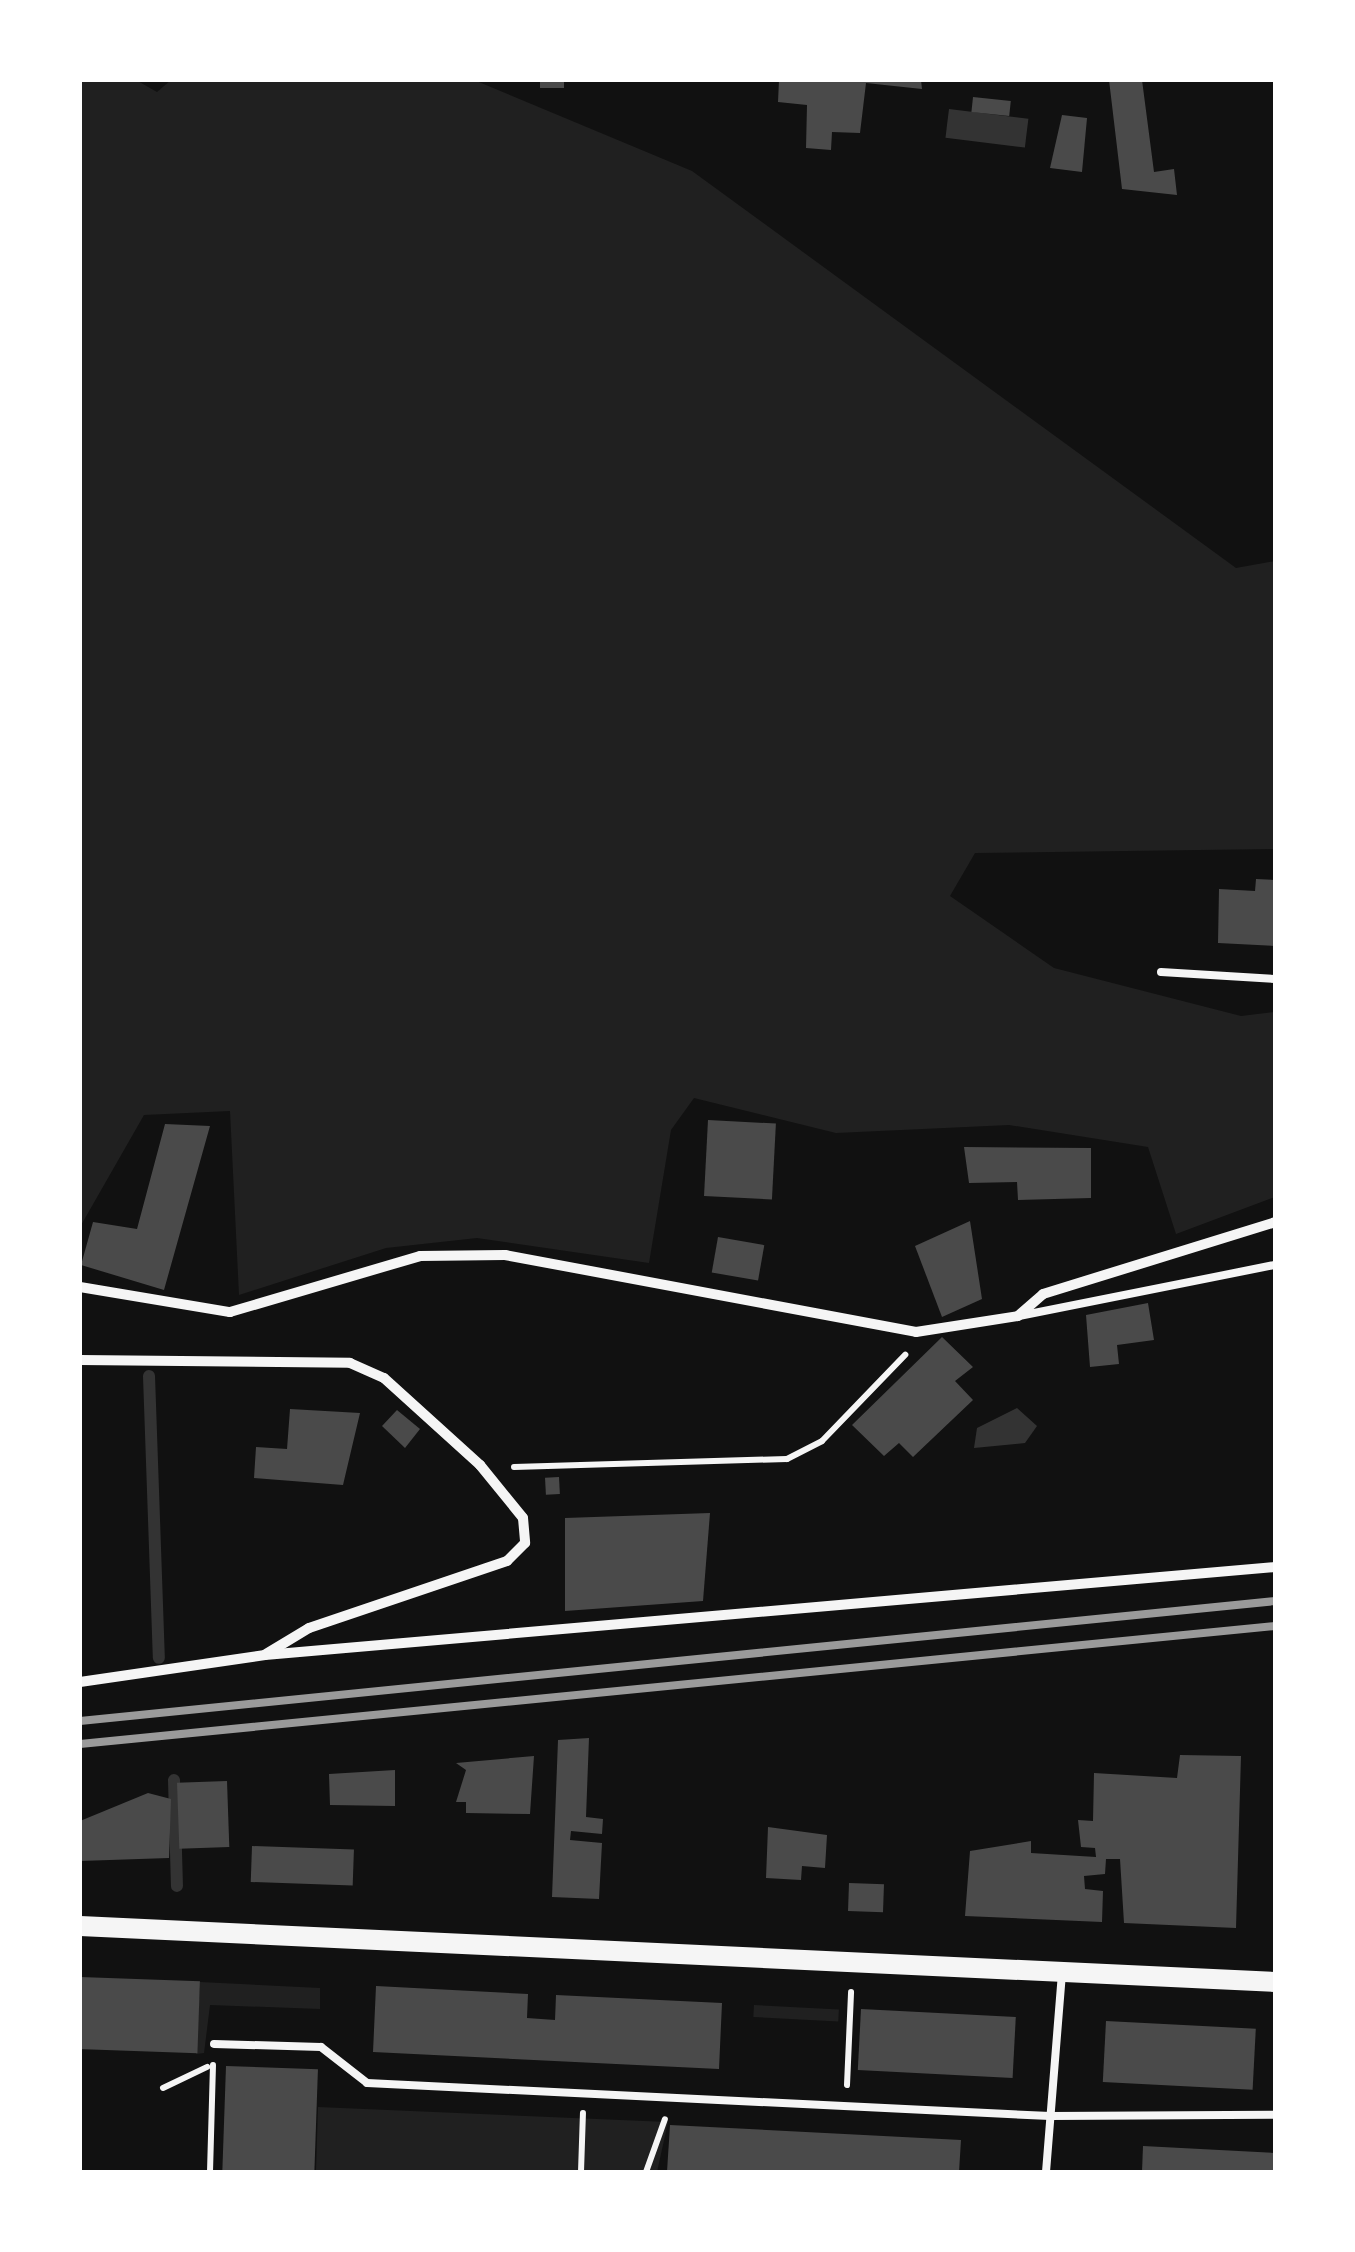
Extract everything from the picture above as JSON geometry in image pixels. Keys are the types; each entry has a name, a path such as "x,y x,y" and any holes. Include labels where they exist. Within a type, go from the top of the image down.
{"main road":[{"path":"80,1926 1275,1982"}],"street":[{"path":"80,1288 230,1312 420,1256 505,1254 916,1332 1018,1316 1043,1294 1275,1222"},
{"path":"80,1360 350,1363 384,1378 480,1465 523,1518 525,1544 507,1562 309,1628 266,1655"},
{"path":"80,1682 266,1655 1275,1567"}],"lane":[{"path":"1160,972 1275,979"},
{"path":"1018,1316 1275,1266"},
{"path":"1046,2172 1062,1971"},
{"path":"214,2044 321,2047 367,2083 1050,2116 1275,2115"}],"path":[{"path":"505,1467 787,1459 822,1440 909,1351 916,1332"},
{"path":"847,2106 852,1961"},
{"path":"210,2172 214,2044"},
{"path":"163,2088 214,2064"},
{"path":"581,2172 584,2095"},
{"path":"646,2172 668,2098"}],"shaded area":[{"path":"80,80 136,80 157,92 171,80 474,80 692,171 1236,568 1275,561 1275,849 975,853 950,896 1054,968 1241,1016 1275,1012 1275,1197 1176,1234 1148,1147 1009,1125 836,1133 694,1098 671,1130 649,1263 477,1238 386,1248 239,1295 230,1111 144,1115 80,1227"},
{"path":"949,109 1028,119 1025,148 945,138"},
{"path":"1017,1408 1037,1426 1025,1443 974,1448 977,1428"},
{"path":"200,1982 320,1988 320,2009 210,2005 204,2053 196,2054"},
{"path":"754,2005 839,2009 838,2021 753,2017"},
{"path":"318,2107 668,2122 657,2172 316,2172"}],"building":[{"path":"540,80 564,80 564,88 540,88"},
{"path":"779,80 921,80 922,89 866,83 860,133 832,132 831,150 806,148 807,105 778,102"},
{"path":"1109,80 1142,80 1154,172 1174,169 1177,195 1122,189"},
{"path":"973,97 1011,101 1009,116 971,112"},
{"path":"1062,115 1087,118 1082,172 1050,168"},
{"path":"1256,879 1275,880 1275,946 1218,943 1219,889 1255,891"},
{"path":"708,1120 776,1124 772,1199 704,1196"},
{"path":"165,1124 210,1126 164,1290 81,1265 93,1222 137,1229"},
{"path":"964,1147 1091,1148 1091,1198 1018,1200 1017,1182 969,1183"},
{"path":"970,1221 982,1299 942,1317 915,1246"},
{"path":"718,1237 764,1245 758,1281 712,1272"},
{"path":"1148,1303 1154,1340 1117,1345 1119,1364 1090,1367 1086,1315"},
{"path":"942,1337 973,1367 955,1381 973,1400 913,1457 899,1443 884,1456 852,1425"},
{"path":"290,1409 360,1413 343,1485 254,1478 256,1447 287,1449"},
{"path":"397,1410 420,1429 405,1448 382,1426"},
{"path":"559,1477 560,1494 546,1495 545,1478"},
{"path":"710,1513 703,1601 565,1611 565,1518"},
{"path":"589,1738 586,1817 603,1819 602,1834 571,1831 570,1840 602,1843 599,1899 552,1897 558,1740"},
{"path":"1180,1755 1241,1756 1236,1928 1124,1923 1120,1859 1106,1859 1105,1874 1084,1876 1085,1889 1103,1891 1102,1922 965,1916 970,1851 1031,1841 1031,1853 1096,1857 1095,1848 1081,1847 1078,1820 1093,1821 1094,1773 1177,1778"},
{"path":"534,1756 530,1814 466,1813 466,1802 456,1802 466,1770 456,1763"},
{"path":"395,1770 395,1806 330,1805 329,1774"},
{"path":"227,1781 229,1847 179,1849 177,1783"},
{"path":"148,1793 171,1799 169,1858 80,1861 80,1821"},
{"path":"768,1827 827,1835 825,1868 802,1866 801,1880 766,1878"},
{"path":"252,1846 354,1850 353,1886 251,1882"},
{"path":"849,1883 884,1884 883,1912 848,1911"},
{"path":"80,1977 200,1981 197,2053 80,2049"},
{"path":"376,1986 528,1994 527,2018 555,2020 556,1995 722,2003 719,2069 373,2052"},
{"path":"861,2009 1016,2017 1013,2078 858,2070"},
{"path":"1106,2021 1256,2029 1253,2090 1103,2082"},
{"path":"226,2066 318,2069 314,2172 222,2172"},
{"path":"670,2125 961,2140 959,2172 667,2172"},
{"path":"1143,2146 1275,2153 1275,2172 1142,2172"}],"waterway":[{"path":"149,1376 159,1658"},
{"path":"174,1780 177,1886"}],"railway":[{"path":"80,1721 1275,1601"},
{"path":"80,1744 1275,1626"}]}
